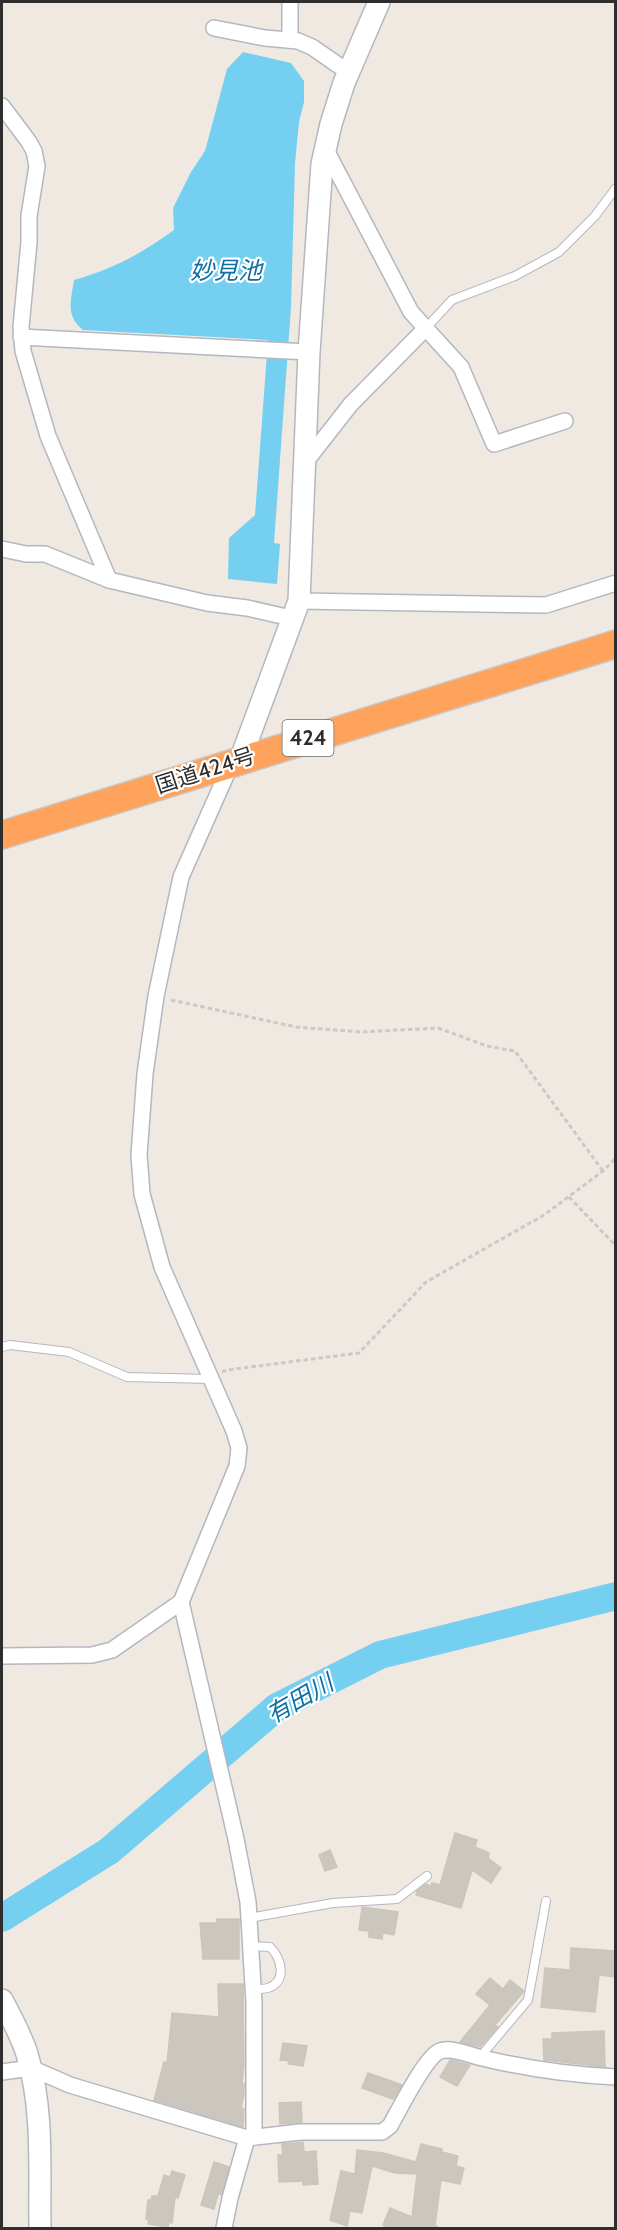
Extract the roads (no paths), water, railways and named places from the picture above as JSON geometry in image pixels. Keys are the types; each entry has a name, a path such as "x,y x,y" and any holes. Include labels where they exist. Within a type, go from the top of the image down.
{"highway":[{"name":"国道424号","path":"2,835 615,644"}],"street":[{"path":"290,2 290,40"},
{"path":"2,1656 92,1655 112,1650 181,1602 237,1466 239,1448 234,1431 162,1267 142,1194 140,1143 145,1074 156,996 181,877 237,760 295,610 319,194 325,148 337,102 348,72 380,2"},
{"path":"214,27 265,38 290,40 312,47 348,72"},
{"path":"2,106 29,142 34,151 37,166 29,216 21,337 26,362 48,436 110,580"},
{"path":"325,148 411,312 461,367 494,444 565,421"},
{"path":"304,464 351,404 426,328"},
{"path":"21,337 309,351"},
{"path":"2,549 26,554 45,554 110,580 207,603 246,608 295,610 546,605 615,583"},
{"path":"181,1602 236,1839 249,1918 251,1946 253,1990 250,2137 230,2198 224,2229"},
{"path":"2,2000 19,2033 31,2068 38,2122 40,2229"},
{"path":"2,2072 31,2068 70,2085 250,2137 300,2132 382,2132 390,2126 428,2062 438,2052 449,2049 480,2057 581,2075 615,2078"}],"lane":[{"path":"426,328 453,300 516,276 559,252 595,216 615,188"},
{"path":"2,1347 10,1345 69,1352 127,1377 210,1379"},
{"path":"249,1918 333,1903 397,1899 427,1876"},
{"path":"480,2057 528,2000 546,1901"},
{"path":"251,1946 270,1947 278,1955 282,1973 276,1983 269,1988 253,1990"}],"water":[{"name":"妙見池","path":"243,52 291,63 304,81 304,102 299,122 295,163 291,307 274,543 280,544 277,584 228,579 229,538 255,515 268,340 83,330 71,313 74,280 126,260 174,230 173,208 191,172 205,151 227,69"}],"waterway":[{"name":"有田川","path":"2,1918 109,1851 277,1707 380,1655 616,1596"}]}
